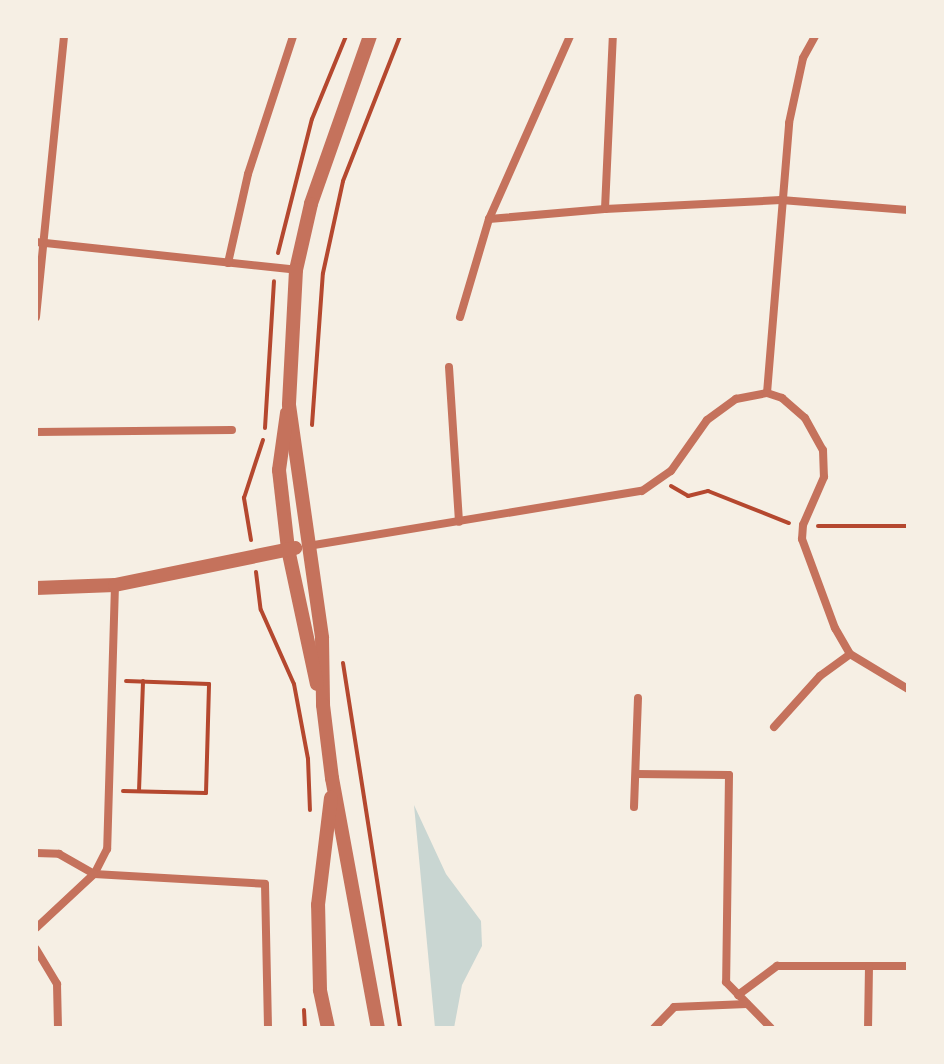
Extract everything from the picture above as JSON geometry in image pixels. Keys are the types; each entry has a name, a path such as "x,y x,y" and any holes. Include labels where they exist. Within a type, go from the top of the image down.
{"street":[{"path":"36,317 40,242 64,36"},
{"path":"228,263 248,174 293,36"},
{"path":"370,36 311,204 296,270 289,405 279,457 288,549 323,705 332,778 378,1028"},
{"path":"460,317 489,219 530,116 570,36"},
{"path":"605,209 613,36"},
{"path":"767,393 789,123 803,58 815,36"},
{"path":"489,219 605,209 781,200 908,210"},
{"path":"40,242 296,270"},
{"path":"449,367 459,522"},
{"path":"36,588 115,585 254,555 642,491 662,481 707,420 736,399 767,393 782,398 805,418 823,450 824,477 803,525 812,570 850,654 908,689"},
{"path":"289,405 322,638 323,705"},
{"path":"36,432 232,430"},
{"path":"36,928 94,874 107,849 115,585"},
{"path":"774,727 820,676 850,654"},
{"path":"634,807 638,698"},
{"path":"636,774 729,775 726,982 771,1028"},
{"path":"328,1028 320,990 318,905 332,778"},
{"path":"36,853 59,854 94,874 265,884 268,1028"},
{"path":"36,949 57,984 58,1028"},
{"path":"738,995 777,966 908,966"},
{"path":"868,1028 869,966"},
{"path":"654,1028 674,1007 747,1004"}],"path":[{"path":"312,430 323,273 343,181 400,36"},
{"path":"662,481 688,496 708,491 803,525 908,526"},
{"path":"254,555 261,610 287,663 304,731 308,826"},
{"path":"340,652 400,1028"},
{"path":"109,790 206,793 209,684 112,681"},
{"path":"139,791 143,681"},
{"path":"303,1002 305,1028"}],"shaded area":[{"path":"414,805 446,874 481,921 482,946 462,985 454,1028 435,1028"}]}
